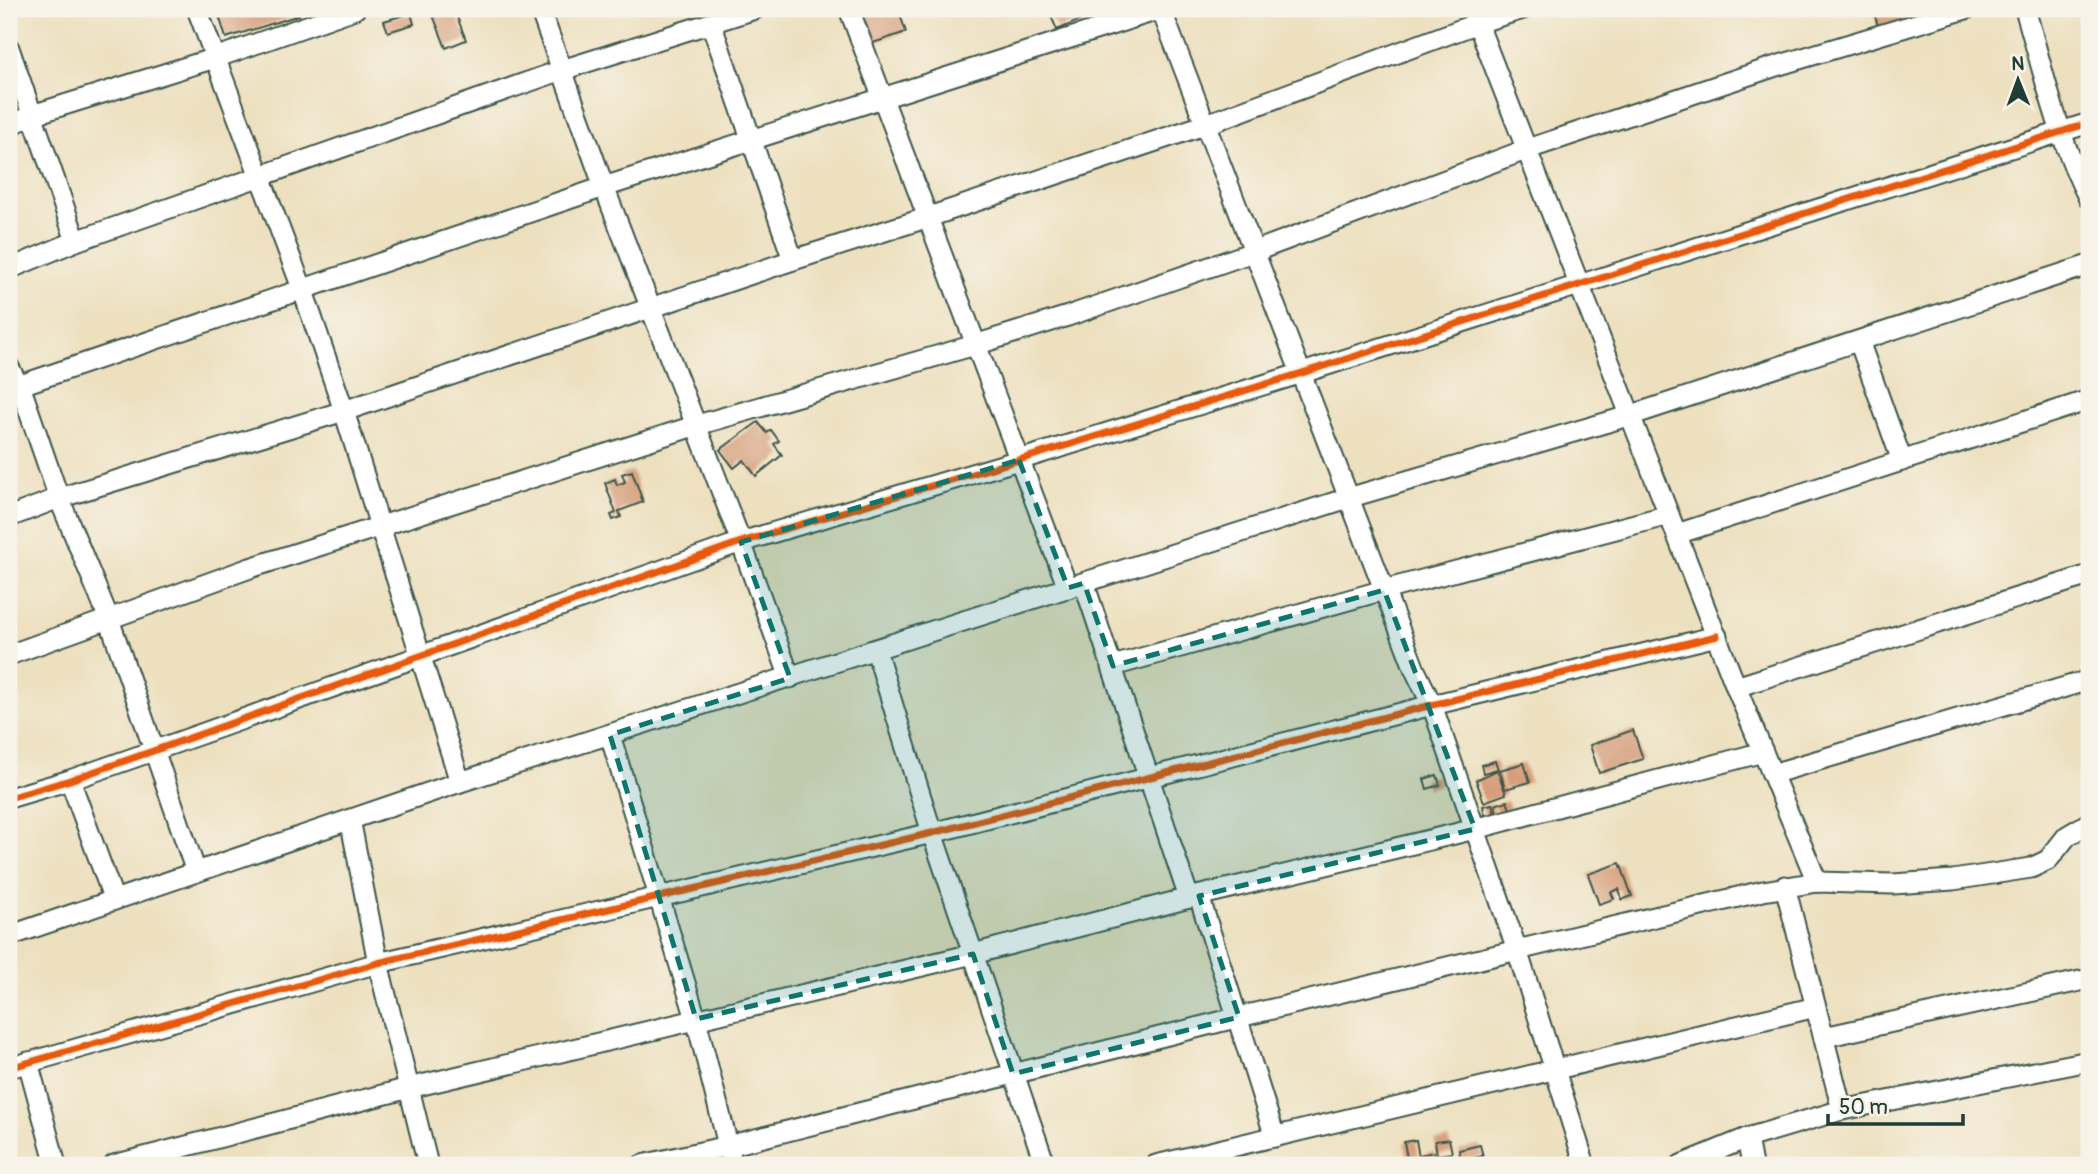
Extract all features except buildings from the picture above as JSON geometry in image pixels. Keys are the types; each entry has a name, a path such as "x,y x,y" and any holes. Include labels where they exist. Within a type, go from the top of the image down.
{"street":[{"path":"197,9 302,288 344,411 460,782"},
{"path":"9,125 355,9"},
{"path":"540,9 604,187 790,678"},
{"path":"849,9 1019,460 1113,666 1150,778 1239,1017 1275,1137"},
{"path":"14,387 604,187 1161,9 1299,374 1415,670 1432,705 1517,950 1584,1165"},
{"path":"9,517 59,498 344,411 1204,125 1475,16 1523,9"},
{"path":"9,655 250,568 694,426 1068,316 1253,252 1528,149 1773,67 1966,9"},
{"path":"2025,9 2060,132 2089,199"},
{"path":"9,268 76,241 562,70 744,10"},
{"path":"1475,16 1736,687 1817,881"},
{"path":"711,23 793,260"},
{"path":"9,48 76,241"},
{"path":"9,798 153,751 740,542 1299,374 2089,123"},
{"path":"9,936 460,782 1348,498 1632,415 2089,265"},
{"path":"1859,341 1902,461"},
{"path":"9,367 14,387 109,619 196,872"},
{"path":"1676,534 2089,400"},
{"path":"1113,666 1384,590 1669,515"},
{"path":"1736,687 2089,575"},
{"path":"9,1068 378,963 658,895 932,833 1432,705 1717,636"},
{"path":"876,650 932,833 1045,1165"},
{"path":"1772,774 2089,680"},
{"path":"610,735 696,1019 733,1165"},
{"path":"114,1165 409,1088 973,954 1475,829 1763,752"},
{"path":"70,780 114,900"},
{"path":"349,819 378,963 428,1165"},
{"path":"642,1165 728,1146 1239,1017 1785,886 1817,881 1893,884 1929,882 2031,868 2048,860 2067,836 2089,823"},
{"path":"1785,886 1842,1110"},
{"path":"1824,1037 2089,979"},
{"path":"1156,1165 1816,1007"},
{"path":"1681,1165 1747,1138 1842,1110 2089,1061"},
{"path":"28,1062 56,1165"},
{"path":"1747,1138 1752,1165"}],"highlighted area":[{"path":"1019,460 1068,588 1084,583 1113,666 1384,590 1475,829 1199,896 1239,1017 1013,1074 973,954 696,1019 610,735 790,678 741,542"}],"cycle path":[{"path":"9,798 153,751 741,542 1299,374 2089,123"},
{"path":"9,1068 378,963 932,833 1432,705 1717,636"}]}
